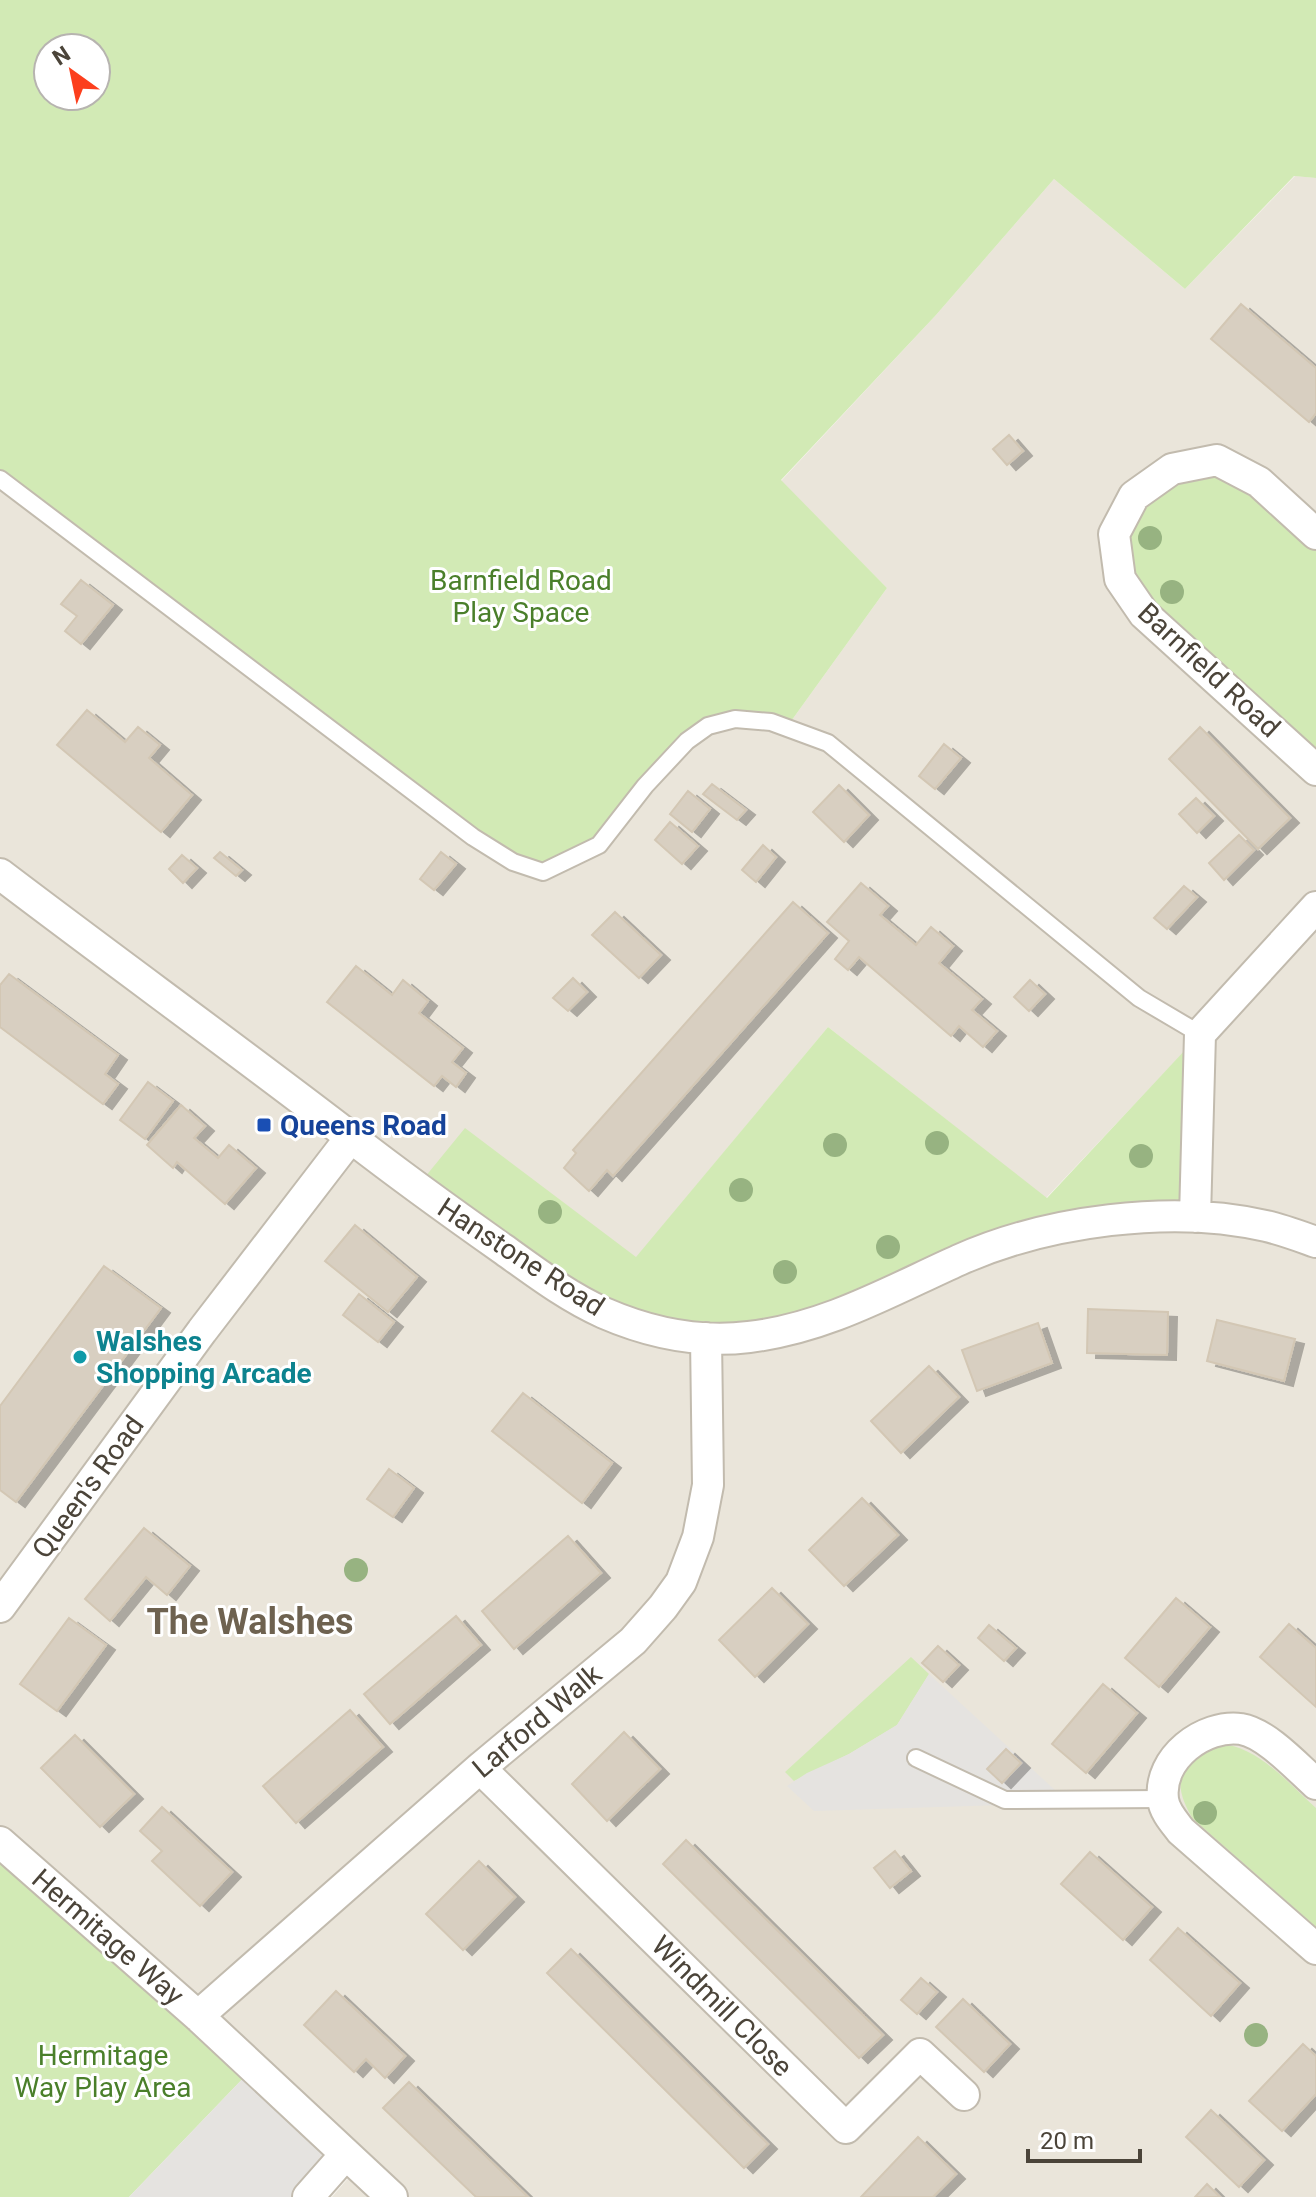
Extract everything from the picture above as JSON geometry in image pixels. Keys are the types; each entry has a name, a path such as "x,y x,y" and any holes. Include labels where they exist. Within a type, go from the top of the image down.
{"street":[{"name":"Barnfield Road","path":"1316,534 1259,482 1217,460 1172,469 1134,496 1114,534 1120,579 1144,614 1316,770"},
{"name":"Hanstone Road","path":"0,874 416,1188 554,1285 588,1305 647,1330 706,1338 748,1337 793,1329 834,1317 1013,1239 1061,1227 1126,1219 1195,1217 1264,1226 1316,1242"},
{"path":"1195,1217 1200,1034 1316,907"},
{"name":"Queen's Road","path":"0,1607 202,1331 351,1137"},
{"name":"Larford Walk","path":"198,2016 480,1768 633,1641 681,1582 698,1537 708,1485 706,1338"},
{"path":"1316,1784 1260,1737 1244,1729 1226,1728 1191,1742 1176,1757 1165,1778 1163,1799 1170,1817 1181,1831 1316,1949"},
{"name":"Windmill Close","path":"480,1768 846,2128 920,2054 964,2095"},
{"name":"Hermitage Way","path":"0,1842 198,2016 392,2197"},
{"path":"308,2197 345,2155"}],"lane":[{"path":"0,479 473,837 513,862 543,872 599,845 645,786 687,741 708,726 735,719 771,722 828,743 1139,998 1200,1034"},
{"path":"916,1758 1005,1800 1163,1799"}],"shaded area":[{"path":"1295,176 1316,178 1316,2197 332,2197 358,2167 0,1842 0,479 708,727 769,724 828,744 1141,993 829,741 789,724 887,588 781,481 936,315 1054,179 1185,289","holes":["828,1027 1046,1198 1199,1036 1013,1239 554,1285 465,1129 636,1258"]},
{"path":"929,1674 1069,1803 814,1811 787,1786 897,1725"},
{"path":"253,2068 345,2155 308,2197 129,2197"}],"green space":[{"name":"Barnfield Road Play Space","path":"0,0 1316,0 1316,178 1294,176 1185,289 1054,179 936,315 781,480 887,588 789,724 708,725 599,845 543,868 515,860 0,479"},
{"path":"1217,460 1316,534 1316,770 1120,579 1134,496"},
{"path":"828,1027 1047,1198 1200,1034 1195,1217 1061,1227 834,1317 647,1330 416,1188 465,1128 636,1257"},
{"path":"911,1657 929,1674 897,1725 849,1754 794,1781 785,1772"},
{"path":"1220,1744 1234,1746 1260,1759 1316,1808 1316,1927 1193,1819 1189,1812 1180,1781 1185,1766 1201,1752"},
{"name":"Hermitage Way Play Area","path":"0,1842 253,2068 129,2197 0,2197"}],"building":[{"path":"1241,304 1316,368 1316,413 1309,422 1211,339"},
{"path":"1009,435 1023,451 1007,465 993,449"},
{"path":"81,580 113,605 81,644 65,631 77,616 61,604"},
{"path":"87,710 125,742 138,727 160,745 149,758 192,795 161,832 57,745"},
{"path":"1200,727 1290,818 1258,849 1169,759"},
{"path":"944,744 961,758 935,789 919,776"},
{"path":"712,784 746,810 737,820 703,794"},
{"path":"839,785 869,815 844,842 813,812"},
{"path":"688,791 710,809 692,832 670,814"},
{"path":"1196,798 1214,816 1197,833 1179,814"},
{"path":"670,822 698,846 682,864 655,840"},
{"path":"1239,835 1254,850 1224,880 1209,863"},
{"path":"763,845 776,857 756,882 742,870"},
{"path":"220,852 242,870 236,876 214,858"},
{"path":"441,852 456,864 434,890 420,879"},
{"path":"182,855 197,868 183,883 169,869"},
{"path":"861,883 888,906 880,915 916,945 931,927 953,946 939,963 982,999 972,1010 997,1031 983,1047 959,1026 951,1036 859,957 848,970 835,959 849,941 827,922"},
{"path":"1184,886 1197,897 1167,929 1154,918"},
{"path":"793,902 828,933 613,1176 607,1170 589,1191 564,1168 576,1153 573,1150"},
{"path":"615,912 661,955 639,978 592,935"},
{"path":"356,966 392,995 403,980 428,1001 419,1013 463,1048 452,1062 466,1073 456,1087 442,1076 434,1086 327,1002"},
{"path":"9,974 118,1055 105,1074 118,1084 103,1104 0,1027 0,985"},
{"path":"573,978 587,992 568,1011 553,998"},
{"path":"1030,980 1045,994 1029,1011 1014,997"},
{"path":"148,1082 173,1101 145,1139 120,1120"},
{"path":"181,1105 205,1126 194,1138 218,1158 229,1145 256,1168 225,1204 177,1162 173,1168 147,1145"},
{"path":"355,1225 417,1277 388,1312 325,1261"},
{"name":"Walshes Shopping Arcade","path":"104,1266 161,1308 16,1502 0,1490 0,1406"},
{"path":"359,1294 394,1322 378,1342 343,1315"},
{"path":"1088,1309 1168,1312 1167,1355 1087,1353"},
{"path":"1217,1320 1295,1339 1284,1381 1207,1361"},
{"path":"1038,1323 1052,1363 977,1391 962,1350"},
{"path":"929,1366 959,1397 901,1453 871,1421"},
{"path":"523,1393 612,1463 582,1503 492,1431"},
{"path":"389,1469 414,1488 393,1517 367,1499"},
{"path":"862,1498 898,1535 844,1586 809,1550"},
{"path":"144,1528 190,1566 167,1595 146,1577 110,1621 85,1599"},
{"path":"568,1536 601,1573 514,1649 482,1611"},
{"path":"772,1588 808,1624 755,1677 719,1640"},
{"path":"1176,1598 1210,1627 1159,1687 1125,1658"},
{"path":"456,1616 481,1645 390,1724 364,1694"},
{"path":"69,1618 106,1645 57,1711 20,1684"},
{"path":"1289,1624 1316,1648 1316,1707 1260,1657"},
{"path":"989,1625 1016,1648 1004,1661 978,1638"},
{"path":"938,1646 959,1665 943,1682 922,1663"},
{"path":"1103,1684 1137,1713 1086,1773 1052,1744"},
{"path":"350,1710 383,1747 296,1823 263,1786"},
{"path":"624,1732 660,1769 607,1821 572,1784"},
{"path":"75,1735 134,1794 100,1827 41,1768"},
{"path":"1006,1749 1021,1763 1002,1783 987,1769"},
{"path":"162,1807 232,1872 200,1906 152,1861 162,1851 140,1831"},
{"path":"686,1840 883,2035 859,2058 663,1864"},
{"path":"895,1851 911,1871 890,1888 874,1868"},
{"path":"1090,1852 1152,1907 1123,1940 1061,1884"},
{"path":"479,1861 515,1897 463,1950 426,1914"},
{"path":"1178,1928 1240,1983 1211,2016 1150,1960"},
{"path":"571,1949 768,2144 744,2168 547,1973"},
{"path":"921,1978 937,1992 917,2014 901,2000"},
{"path":"336,1991 405,2056 385,2078 366,2059 354,2072 304,2025"},
{"path":"963,1999 1010,2044 984,2072 936,2027"},
{"path":"1303,2044 1316,2056 1316,2094 1282,2131 1249,2101"},
{"path":"409,2082 528,2197 476,2197 383,2108"},
{"path":"1211,2110 1264,2160 1239,2187 1186,2137"},
{"path":"918,2137 956,2174 933,2197 861,2197"},
{"path":"1207,2184 1220,2197 1195,2197"}],"place":[{"name":"Queens Road","path":"264,1125"},
{"name":"Walshes Shopping Arcade","path":"80,1357"}],"district":[{"name":"The Walshes","path":"250,1622"}]}
